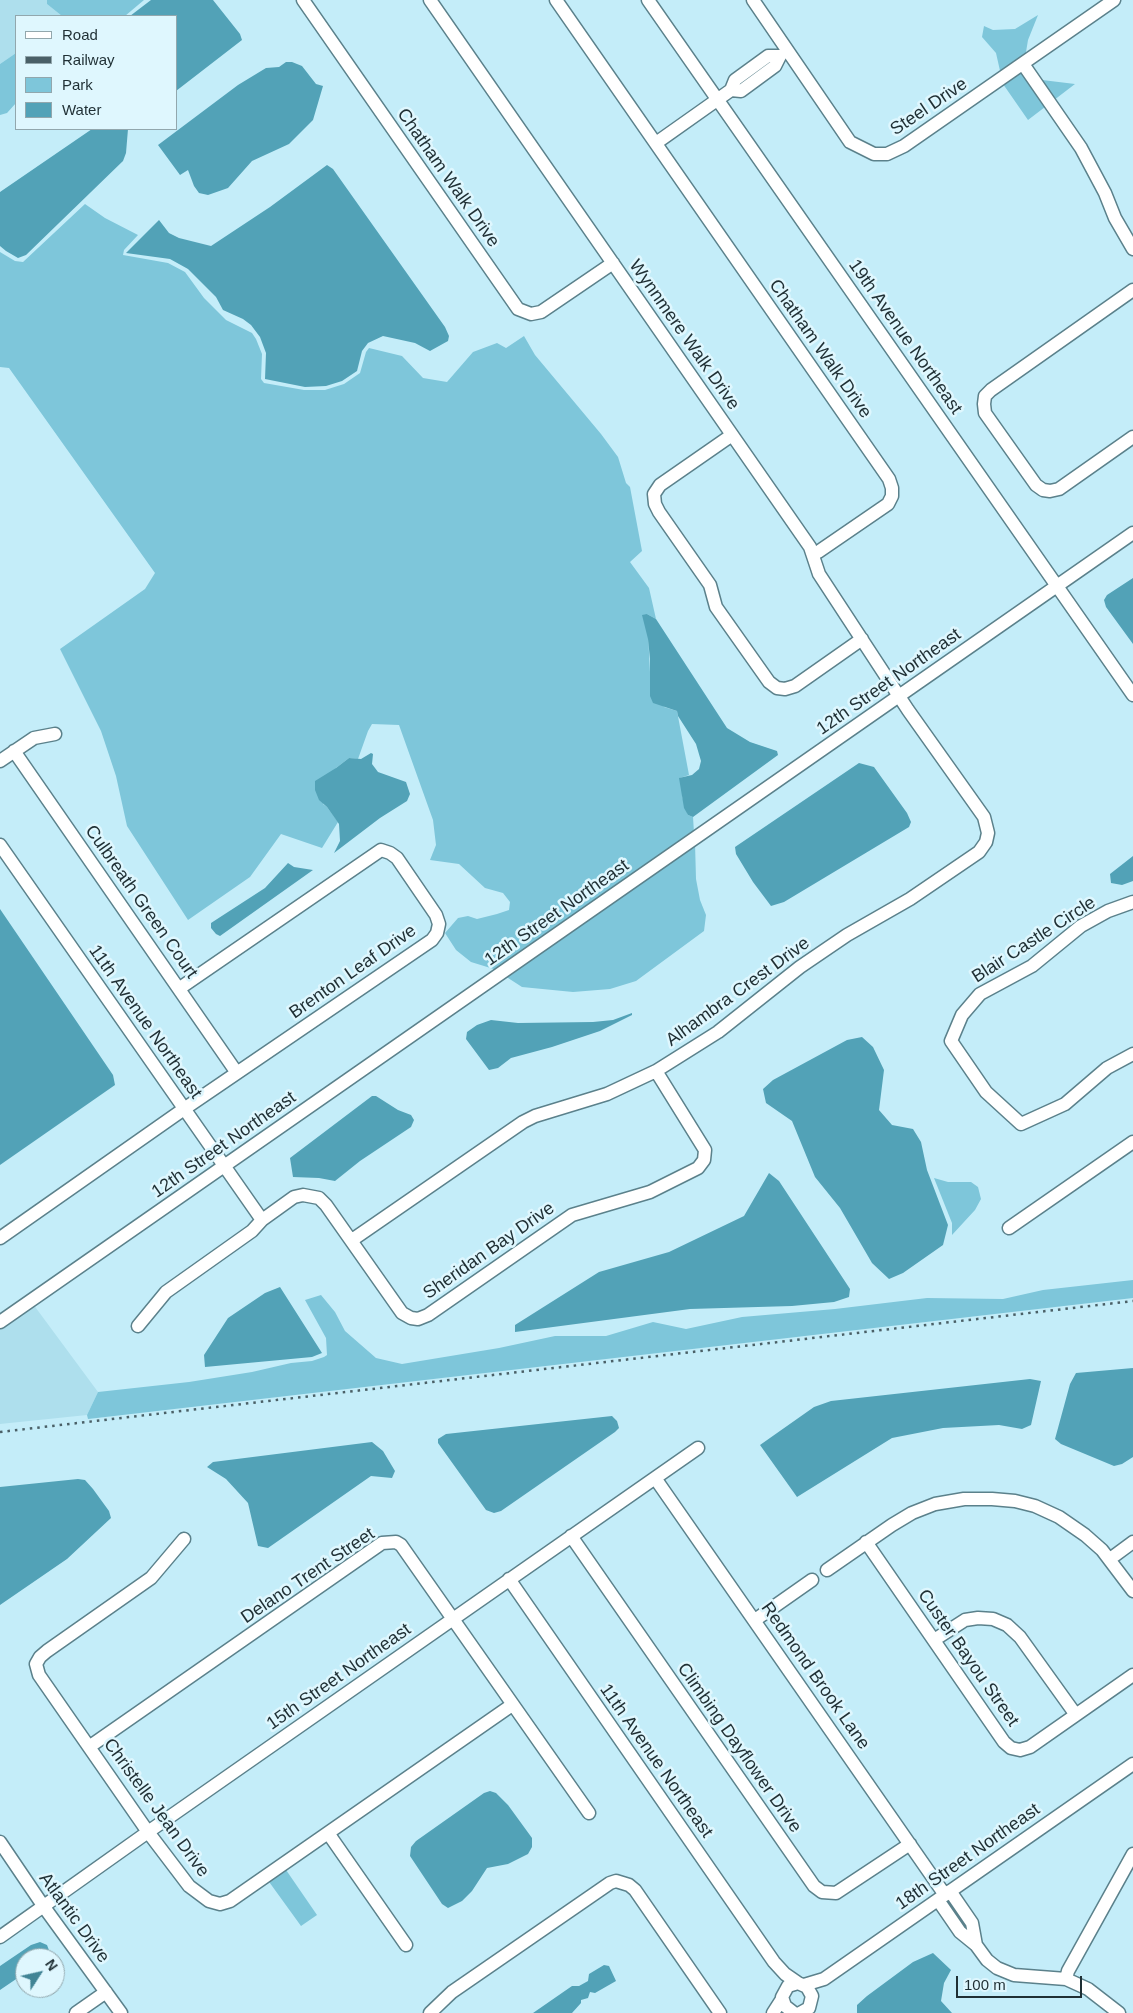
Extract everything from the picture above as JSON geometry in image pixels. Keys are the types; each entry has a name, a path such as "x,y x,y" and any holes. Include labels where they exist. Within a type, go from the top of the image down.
{"street":[{"name":"Chatham Walk Drive","path":"303,0 518,309 531,314 541,312 612,263"},
{"name":"Wynnmere Walk Drive","path":"430,0 813,554 819,574 900,695"},
{"name":"Chatham Walk Drive","path":"556,0 889,479 892,496 888,504 813,554"},
{"name":"19th Avenue Northeast","path":"648,0 1133,695"},
{"name":"Steel Drive","path":"753,0 784,53 850,142 874,154 887,154 904,146 1114,0"},
{"path":"656,143 731,90 741,91 775,66 784,53"},
{"path":"1023,64 1081,148 1105,193 1115,218 1133,249"},
{"path":"1133,290 991,390 986,396 984,404 985,413 1036,485 1043,490 1059,489 1133,437"},
{"path":"732,435 660,485 654,494 655,504 659,512 710,585 716,607 769,682 776,688 785,689 795,686 862,639"},
{"name":"12th Street Northeast","path":"0,1322 1133,533"},
{"name":"Alhambra Crest Drive","path":"352,1240 523,1122 535,1116 608,1094 656,1071 718,1032 808,962 847,935 936,882 979,852 986,842 988,832 984,817 908,710 900,695"},
{"path":"0,761 34,738 55,734"},
{"name":"Culbreath Green Court","path":"14,751 180,988 237,1073"},
{"name":"11th Avenue Northeast","path":"0,845 262,1220"},
{"name":"Brenton Leaf Drive","path":"0,1238 184,1109 432,940 437,933 439,924 436,915 397,858 390,852 381,850 180,988"},
{"name":"Blair Castle Circle","path":"1133,902 1108,911 1081,926 1032,966 980,994 962,1015 951,1041 986,1092 1021,1124 1065,1104 1107,1068 1133,1054"},
{"name":"Sheridan Bay Drive","path":"138,1326 166,1292 252,1231 262,1220 294,1197 304,1195 319,1198 326,1205 402,1313 411,1318 418,1319 428,1315 572,1216 626,1201 681,1178 698,1168 704,1160 705,1150 656,1071"},
{"path":"1009,1228 1133,1142"},
{"name":"15th Street Northeast","path":"0,1937 698,1448"},
{"name":"Redmond Brook Lane","path":"655,1478 945,1895 966,1914 972,1924 976,1945"},
{"path":"827,1570 899,1521 935,1504 964,1499 992,1499 1015,1501 1035,1506 1059,1517 1085,1535 1110,1559 1133,1590"},
{"name":"Climbing Dayflower Drive","path":"571,1536 814,1886 822,1892 836,1894 910,1844"},
{"name":"Christelle Jean Drive","path":"184,1539 151,1578 47,1651 36,1664 39,1675 148,1832 190,1886 209,1901 220,1904 230,1901 512,1705"},
{"name":"Delano Trent Street","path":"89,1748 382,1543 396,1542 401,1545 589,1814"},
{"name":"Custer Bayou Street","path":"866,1542 1004,1742 1011,1748 1020,1750 1030,1747 1133,1675"},
{"path":"1110,1559 1133,1542"},
{"name":"11th Avenue Northeast","path":"509,1579 774,1962 785,1974 801,1984"},
{"path":"755,1620 812,1580"},
{"path":"934,1640 965,1620 978,1618 993,1619 1007,1625 1020,1637 1076,1715"},
{"name":"18th Street Northeast","path":"801,1984 824,1979 1133,1764"},
{"path":"328,1833 406,1945"},
{"name":"Atlantic Drive","path":"0,1842 44,1907 121,2013"},
{"path":"1066,1979 1068,1971 1133,1854"},
{"path":"430,2013 452,1992 610,1883 616,1881 629,1885 635,1890 720,2013"},
{"name":"Redmond Brook Lane","path":"945,1895 953,1922 960,1932 976,1945 992,1965 1002,1972 1014,1975 1066,1979 1088,1989 1119,2013"},
{"path":"953,1922 966,1914"},
{"name":"11th Avenue Northeast","path":"774,1962 782,1985 782,1997"},
{"name":"18th Street Northeast","path":"812,2004 824,1979"},
{"path":"773,2013 788,1986 801,1984 810,1989 812,2004 809,2008 792,2013 784,2006 782,1997"},
{"path":"76,2013 106,1992"}],"shaded area":[{"path":"0,0 47,0 47,4 61,15 15,15 15,54 0,64"},
{"path":"33,1304 98,1392 87,1415 0,1424 0,1327"}],"green space":[{"path":"47,0 144,0 126,15 61,15 47,4"},
{"path":"1038,15 1028,40 1024,64 1034,79 1075,84 1028,120 1003,84 996,53 982,37 984,26 993,30 1015,29"},
{"path":"15,54 15,104 7,113 0,115 0,64"},
{"path":"85,204 105,218 138,235 124,250 123,255 168,263 185,272 204,298 226,320 252,333 262,354 261,379 264,383 304,390 325,390 344,384 360,373 369,348 402,356 423,378 447,382 473,352 497,343 506,348 524,336 535,355 618,457 626,483 630,487 642,551 630,562 649,588 656,619 647,614 650,672 664,707 677,711 689,775 680,778 682,796 688,815 693,817 694,833 497,970 471,962 456,950 445,933 458,918 468,916 477,919 497,914 509,910 510,902 503,893 485,888 459,864 430,860 436,845 433,820 399,725 372,724 358,759 349,758 336,768 323,804 338,822 322,848 281,834 250,877 188,920 127,826 116,776 101,731 60,649 145,589 155,573 9,368 0,367 0,252 15,261 23,262"},
{"path":"695,843 696,879 700,900 706,915 704,931 636,981 610,989 573,992 522,987 505,976"},
{"path":"934,1178 948,1182 971,1182 978,1187 981,1199 975,1210 952,1235 952,1223"},
{"path":"1133,1280 1133,1298 88,1419 87,1415 98,1392 189,1382 252,1372 291,1363 312,1361 324,1357 327,1355 326,1338 305,1300 321,1295 335,1312 345,1331 376,1358 402,1364 499,1348 555,1336 606,1336 653,1322 686,1329 742,1317 835,1309 927,1298 1003,1299 1043,1290"},
{"path":"284,1867 317,1915 301,1926 267,1879"}],"water":[{"path":"151,0 213,0 240,34 242,40 178,89 178,15 131,15"},
{"path":"286,62 302,66 316,84 323,86 313,120 289,144 252,161 228,188 208,195 199,193 188,170 180,175 158,145 238,85 266,68 279,67"},
{"path":"91,130 128,130 126,153 123,161 26,255 18,258 0,246 0,192"},
{"path":"327,165 333,169 445,327 449,336 448,341 430,351 415,343 383,336 368,343 362,351 357,371 342,381 326,386 305,387 265,379 266,353 260,337 251,325 243,319 223,310 216,297 188,269 170,259 126,253 159,220 169,233 179,238 211,246 270,207"},
{"path":"1133,578 1133,644 1106,607 1104,600 1107,595"},
{"path":"647,614 656,619 727,728 750,742 777,751 778,755 693,817 688,815 684,808 679,778 692,775 699,769 701,761 696,744 678,716 677,711 653,703 650,696 650,659 648,639 642,615"},
{"path":"371,753 373,754 372,764 378,772 406,782 410,794 407,801 380,818 334,853 340,841 339,824 327,807 319,800 315,790 315,781 349,758 361,759"},
{"path":"859,763 874,767 907,813 911,822 909,827 784,902 771,906 753,882 736,854 735,847"},
{"path":"1133,856 1133,881 1122,885 1111,883 1110,874"},
{"path":"288,863 294,867 313,870 220,936 216,934 211,928 211,923 265,888"},
{"path":"0,909 113,1075 115,1085 0,1165"},
{"path":"632,1013 632,1015 600,1031 511,1058 498,1068 489,1070 466,1039 467,1032 477,1025 491,1020 518,1023 593,1022 613,1020"},
{"path":"862,1037 873,1047 884,1070 879,1110 892,1125 913,1129 921,1142 927,1170 948,1225 943,1245 903,1273 889,1279 872,1263 840,1208 815,1177 792,1121 766,1103 763,1089 773,1080 847,1040"},
{"path":"372,1096 376,1096 398,1110 411,1115 414,1120 411,1127 360,1161 335,1181 293,1177 290,1158"},
{"path":"769,1173 779,1181 850,1289 849,1297 834,1302 792,1306 690,1309 515,1332 515,1325 599,1272 669,1252 744,1216"},
{"path":"280,1287 322,1353 312,1357 205,1367 204,1355 228,1318 265,1293"},
{"path":"1133,1368 1133,1457 1122,1464 1114,1466 1061,1444 1055,1439 1070,1384 1076,1373"},
{"path":"1030,1379 1041,1381 1031,1425 1022,1429 999,1425 943,1428 892,1438 797,1497 760,1445 814,1407 831,1401"},
{"path":"612,1416 617,1421 619,1428 615,1432 501,1511 494,1513 486,1510 438,1443 438,1439 446,1434"},
{"path":"372,1442 383,1451 395,1471 392,1478 371,1476 268,1548 258,1546 248,1503 226,1479 207,1467 213,1462"},
{"path":"78,1479 85,1480 93,1489 109,1511 111,1518 67,1559 0,1605 0,1487"},
{"path":"490,1791 496,1793 508,1805 532,1838 532,1847 528,1854 508,1864 487,1868 472,1891 462,1901 448,1908 442,1904 410,1856 411,1847 416,1841 484,1793"},
{"path":"40,1942 47,1945 48,1948 27,1948"},
{"path":"933,1953 951,1970 944,1983 941,2001 952,2013 857,2013 857,2005 867,1996 913,1962"},
{"path":"15,1956 15,1980 0,1990 0,1966"},
{"path":"604,1965 609,1966 616,1981 595,1993 590,1992 588,1998 581,2000 581,2003 572,2013 533,2013 572,1986 579,1986 588,1981 589,1974"}],"railway":[{"path":"0,1432 1133,1301"}]}
